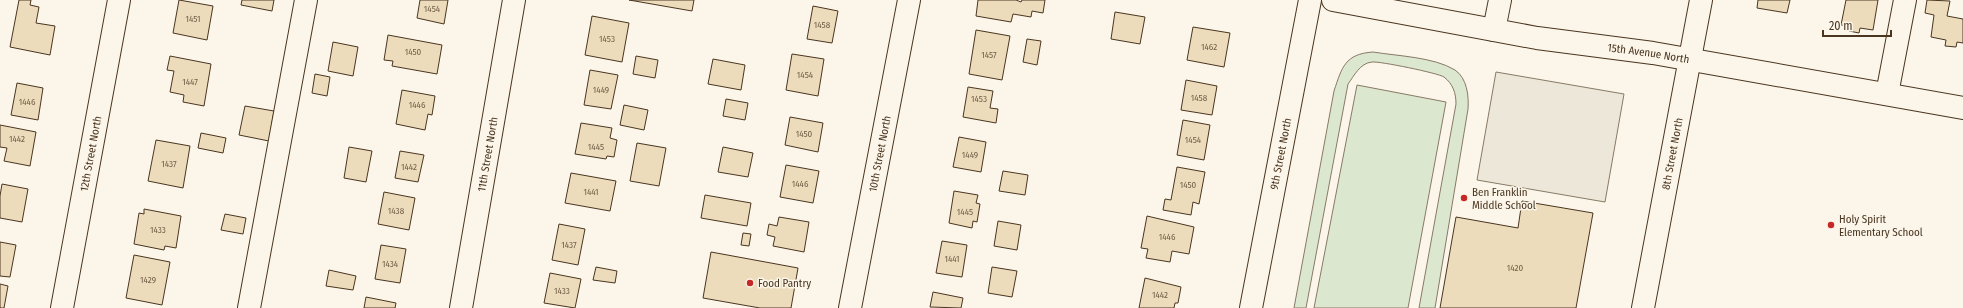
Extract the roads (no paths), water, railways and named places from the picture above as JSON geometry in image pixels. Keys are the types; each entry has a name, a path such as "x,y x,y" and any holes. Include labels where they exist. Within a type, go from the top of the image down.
{"street":[{"name":"12th Street North","path":"62,308 119,0"},
{"path":"249,308 306,0"},
{"name":"11th Street North","path":"461,308 514,0"},
{"name":"10th Street North","path":"850,308 909,0"},
{"name":"9th Street North","path":"1251,308 1310,0"},
{"name":"15th Avenue North","path":"1333,0 1537,38 1653,54 1963,108"},
{"path":"1494,30 1500,0"},
{"name":"8th Street North","path":"1643,308 1701,0"},
{"path":"1887,94 1905,0"}],"place":[{"name":"Ben Franklin Middle School","path":"1464,198"},
{"name":"Holy Spirit Elementary School","path":"1831,225"},
{"name":"Food Pantry","path":"750,283"}]}
